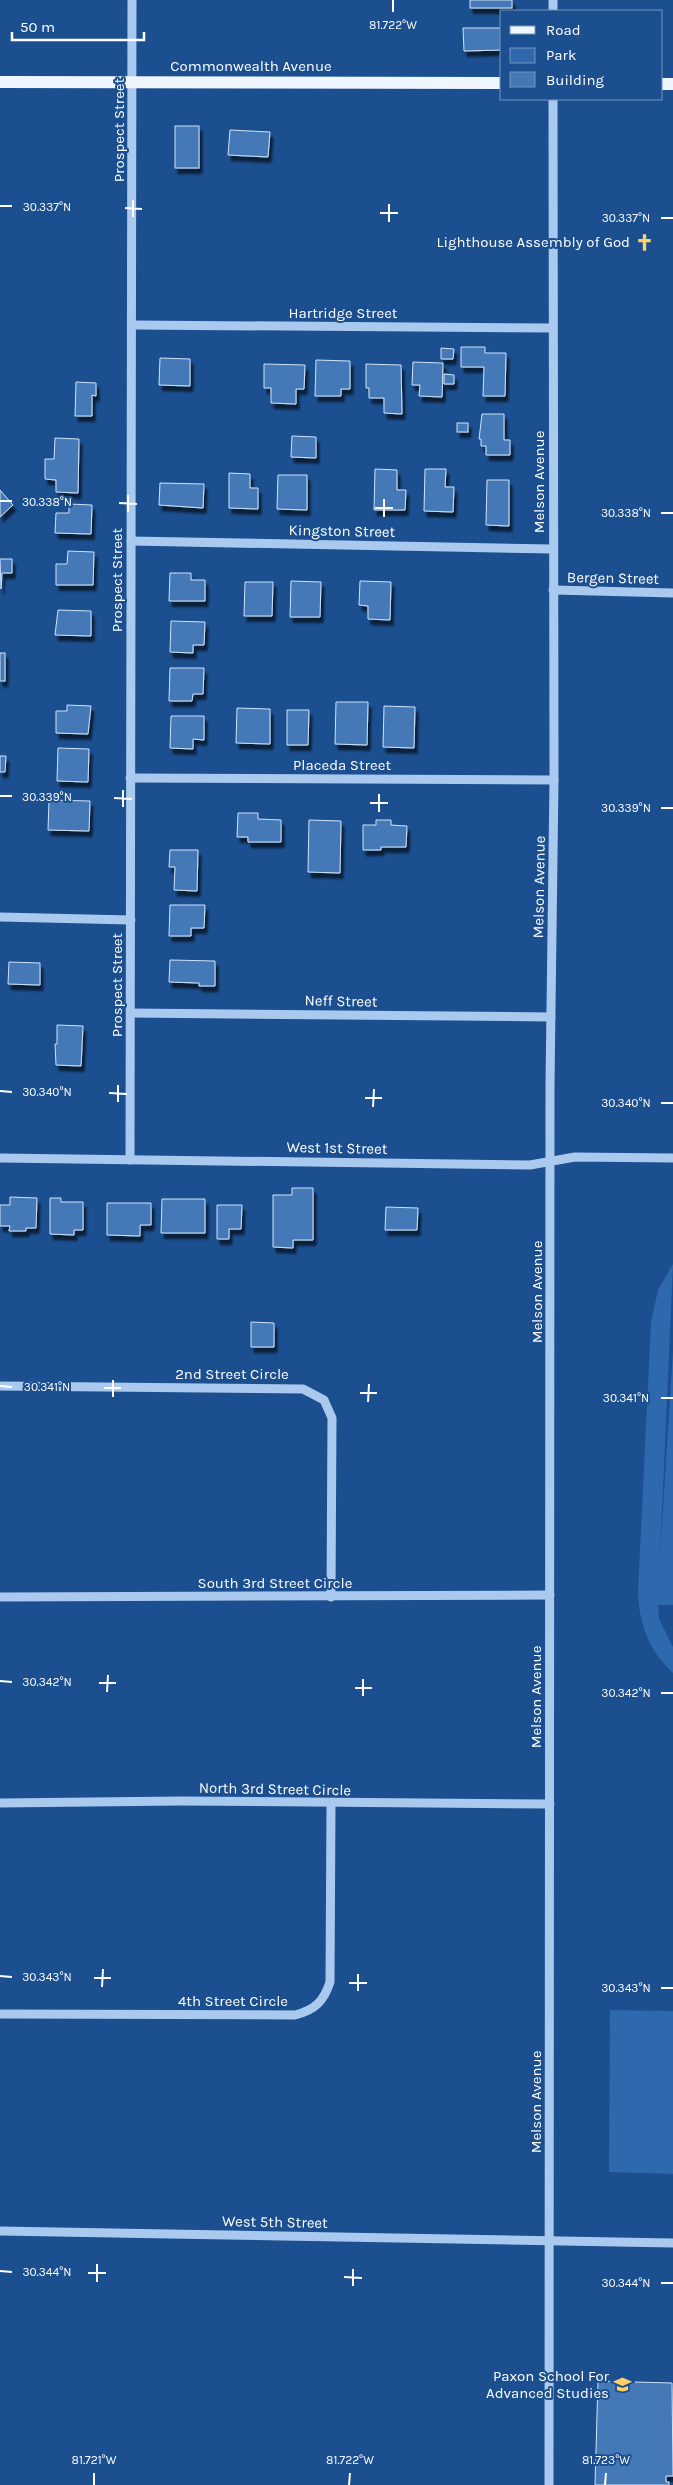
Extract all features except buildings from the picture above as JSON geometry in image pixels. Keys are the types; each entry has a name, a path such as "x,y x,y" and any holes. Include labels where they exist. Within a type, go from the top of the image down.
{"main road":[{"name":"Commonwealth Avenue","path":"0,82 500,83"}],"street":[{"name":"Prospect Street","path":"130,1160 133,325 132,0"},
{"name":"Melson Avenue","path":"549,2485 551,1017 554,780 552,549 553,100"},
{"name":"Hartridge Street","path":"133,325 553,328"},
{"name":"Kingston Street","path":"131,541 552,549"},
{"name":"Bergen Street","path":"553,590 673,592"},
{"name":"Placeda Street","path":"130,778 554,780"},
{"path":"0,917 131,920"},
{"name":"Neff Street","path":"131,1013 551,1017"},
{"name":"West 1st Street","path":"0,1158 530,1165 575,1157 673,1158"},
{"name":"2nd Street Circle","path":"0,1386 303,1389 324,1400 332,1418 331,1597"},
{"name":"South 3rd Street Circle","path":"0,1597 550,1595"},
{"name":"North 3rd Street Circle","path":"0,1803 180,1801 331,1804 550,1804"},
{"name":"4th Street Circle","path":"0,2014 296,2015 308,2012 326,1995 330,1982 331,1804"},
{"name":"West 5th Street","path":"0,2231 673,2243"}],"green space":[{"path":"673,1264 660,1557 673,1351 673,1605 658,1605 659,1619 673,1647 673,1673 658,1656 647,1636 643,1626 638,1592 651,1322 658,1290"},
{"path":"610,2010 673,2011 673,2174 609,2172"}],"place":[{"name":"Lighthouse Assembly of God","path":"644,242"},
{"name":"Paxon School For Advanced Studies","path":"623,2385"}]}
